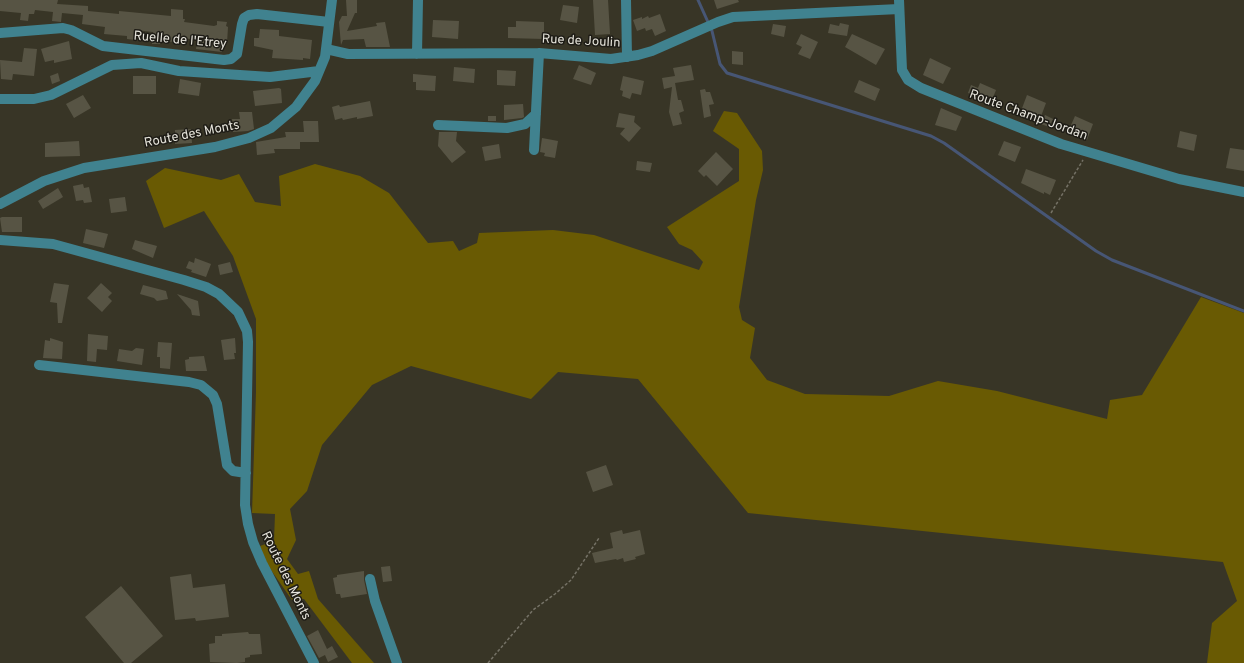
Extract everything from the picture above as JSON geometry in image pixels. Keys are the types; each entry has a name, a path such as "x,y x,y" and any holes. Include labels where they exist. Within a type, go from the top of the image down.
{"street":[{"name":"Route des Monts","path":"0,204 58,176 84,168 216,147 264,132 278,123 296,107 310,89 319,71 326,50 332,0"},
{"path":"417,54 418,0"},
{"path":"626,0 627,57"},
{"name":"Rue de Joulin","path":"326,50 348,54 539,53 600,59 627,57 652,51 710,25 741,15 899,5"},
{"name":"Route Champ-Jordan","path":"899,5 902,70 908,80 921,88 1048,140 1179,179 1244,192"},
{"name":"Ruelle de l'Etrey","path":"0,34 63,28 71,30 104,46 224,60 231,59 237,54 242,24 244,18 249,15 257,14 329,22"},
{"path":"534,150 539,53"},
{"path":"0,99 34,100 52,95 112,64 141,63 180,71 270,77 319,71"},
{"path":"438,125 507,128 525,124 536,114"},
{"name":"Route des Monts","path":"0,240 41,242 69,248 199,284 227,300 242,319 248,337 246,515 252,542 314,663"},
{"path":"39,365 189,382 201,385 213,395 217,404 227,465 233,471 246,473"},
{"path":"370,579 378,609 398,663"}],"path":[{"path":"1051,213 1088,152"},
{"path":"488,663 534,610 571,580 599,538"}],"shaded area":[{"path":"724,111 737,113 762,151 763,170 756,200 739,307 742,320 755,328 750,358 767,380 805,394 889,396 938,381 997,391 1107,419 1110,400 1142,395 1201,297 1244,313 1244,663 1207,663 1212,623 1237,601 1223,562 748,513 638,379 558,372 531,399 411,366 372,385 322,445 307,491 290,509 296,540 287,559 298,574 309,571 318,599 374,663 352,663 304,599 292,600 266,563 260,546 274,541 275,514 252,513 256,392 256,319 233,256 204,211 164,228 146,181 165,168 221,180 239,174 255,202 281,206 279,176 315,164 360,176 389,193 428,243 453,241 459,251 477,243 479,233 553,230 594,235 699,270 703,262 692,250 679,244 667,227 739,181 739,149 713,131"}],"building":[{"path":"0,0 58,0 57,4 88,6 88,11 119,14 119,11 171,16 171,9 183,10 183,19 185,19 184,22 214,26 217,25 217,21 227,22 227,43 223,43 222,52 196,49 197,40 183,38 182,40 176,40 176,42 161,41 160,44 152,44 153,32 136,30 135,40 127,39 127,36 104,34 105,27 82,24 83,15 62,13 61,22 52,21 53,12 35,10 34,14 29,14 28,21 20,20 21,13 0,11"},
{"path":"346,0 357,0 357,13 355,13 347,31 377,26 376,23 385,22 390,47 366,47 364,39 343,40 341,45 339,22 342,16 347,16"},
{"path":"593,0 608,0 610,34 595,35"},
{"path":"714,0 738,0 739,2 717,9"},
{"path":"563,5 579,7 577,23 560,20"},
{"path":"660,14 666,31 655,36 652,29 646,31 645,28 637,31 633,20 642,17 642,19 648,16 649,18"},
{"path":"433,20 459,21 458,39 432,37"},
{"path":"516,21 544,22 544,39 508,38 508,27 516,27"},
{"path":"840,23 849,25 847,36 828,33 830,24 839,26"},
{"path":"773,24 786,26 784,37 771,34"},
{"path":"260,29 279,30 279,36 312,40 310,59 272,58 273,50 254,46 254,38 259,38"},
{"path":"801,34 818,42 810,59 798,54 802,47 796,44"},
{"path":"852,34 885,49 876,65 845,47"},
{"path":"69,41 72,59 54,63 54,60 45,62 41,49"},
{"path":"24,48 37,49 34,76 13,74 12,80 1,79 0,60 22,62"},
{"path":"732,51 743,52 743,65 732,64"},
{"path":"930,58 951,68 943,84 923,75"},
{"path":"579,65 596,73 591,85 573,79"},
{"path":"691,65 694,80 675,83 678,100 681,100 684,111 679,113 682,124 673,126 669,112 672,87 664,89 662,78 675,76 673,68"},
{"path":"454,67 475,69 474,83 453,81"},
{"path":"497,70 516,71 515,86 497,85"},
{"path":"58,73 60,81 52,84 50,76"},
{"path":"413,74 436,76 435,91 416,90 416,82 413,82"},
{"path":"133,76 156,76 156,94 133,94"},
{"path":"623,76 644,81 641,95 632,93 630,99 622,96 623,91 620,90"},
{"path":"180,79 201,83 199,96 178,93"},
{"path":"859,80 880,89 875,101 854,92"},
{"path":"980,83 996,90 990,105 974,98 976,96 968,93 971,85 978,88"},
{"path":"281,89 282,103 255,106 253,91"},
{"path":"705,89 706,92 710,92 714,104 709,105 711,116 704,118 700,90"},
{"path":"83,95 91,108 74,118 66,104"},
{"path":"1027,95 1046,103 1040,119 1021,111"},
{"path":"370,101 373,116 357,119 357,117 335,120 332,107 339,105 340,107"},
{"path":"523,104 524,117 504,120 504,105"},
{"path":"941,108 962,117 956,131 935,125"},
{"path":"239,112 252,112 254,129 233,132 232,119 240,119"},
{"path":"619,113 635,116 634,122 641,128 629,142 620,134 625,128 616,127"},
{"path":"1045,115 1053,119 1049,127 1041,124"},
{"path":"488,116 496,116 496,121 488,121"},
{"path":"1075,116 1093,124 1087,140 1068,132"},
{"path":"303,121 318,121 319,142 300,142 300,149 274,149 275,153 257,155 256,142 286,137 285,132 304,132"},
{"path":"191,129 192,143 175,144 175,130"},
{"path":"1180,131 1197,135 1194,151 1177,147"},
{"path":"439,132 457,132 456,141 466,152 452,163 438,146"},
{"path":"542,138 558,141 555,158 544,156 545,153 540,152"},
{"path":"79,141 80,156 45,157 45,143"},
{"path":"1004,141 1021,147 1015,162 998,155"},
{"path":"499,144 501,158 485,161 482,147"},
{"path":"1230,148 1244,150 1244,171 1226,168"},
{"path":"716,152 733,169 717,186 706,175 704,177 698,171"},
{"path":"637,161 652,163 650,172 636,170"},
{"path":"1026,169 1056,180 1050,195 1044,192 1044,194 1021,183"},
{"path":"83,184 84,188 89,187 92,202 84,203 83,200 76,201 73,186"},
{"path":"58,188 63,197 43,209 38,201"},
{"path":"125,197 127,211 111,213 109,199"},
{"path":"22,217 22,232 2,232 0,218"},
{"path":"86,229 108,234 104,248 83,243"},
{"path":"135,240 157,246 153,258 132,249"},
{"path":"195,258 211,264 206,277 191,272 192,270 186,268 189,261 194,263"},
{"path":"230,262 233,272 220,275 218,265"},
{"path":"54,283 69,285 62,323 58,323 57,303 50,302"},
{"path":"101,283 112,293 108,297 112,301 102,312 87,298"},
{"path":"143,285 166,291 168,299 157,301 154,298 140,294"},
{"path":"177,294 198,301 200,316 192,315 191,310"},
{"path":"88,334 108,336 107,350 97,349 96,362 87,361"},
{"path":"50,338 63,342 62,359 43,358 45,340 50,341"},
{"path":"235,338 235,359 224,360 221,340"},
{"path":"158,342 172,343 170,369 160,368 160,357 157,357"},
{"path":"136,348 144,349 142,365 117,361 119,349 132,351"},
{"path":"204,356 207,371 186,371 185,360 189,359 189,357"},
{"path":"606,465 613,485 593,492 586,472"},
{"path":"622,530 623,534 640,530 645,554 635,557 636,559 624,562 623,558 595,563 592,553 613,548 610,533"},
{"path":"390,566 392,581 383,582 381,567"},
{"path":"364,571 367,594 341,598 340,594 336,594 333,578 337,577 337,575"},
{"path":"191,574 193,588 225,584 229,617 196,621 195,618 175,620 170,577"},
{"path":"121,586 163,636 131,663 124,663 85,617"},
{"path":"318,630 327,649 332,646 338,657 328,662 325,655 319,658 307,636"},
{"path":"248,632 249,634 260,634 262,654 250,655 250,657 245,658 245,662 210,662 209,644 215,643 215,636"}],"waterway":[{"path":"698,0 712,31 720,64 727,73 931,136 944,143 1096,251 1112,260 1244,311"}]}
